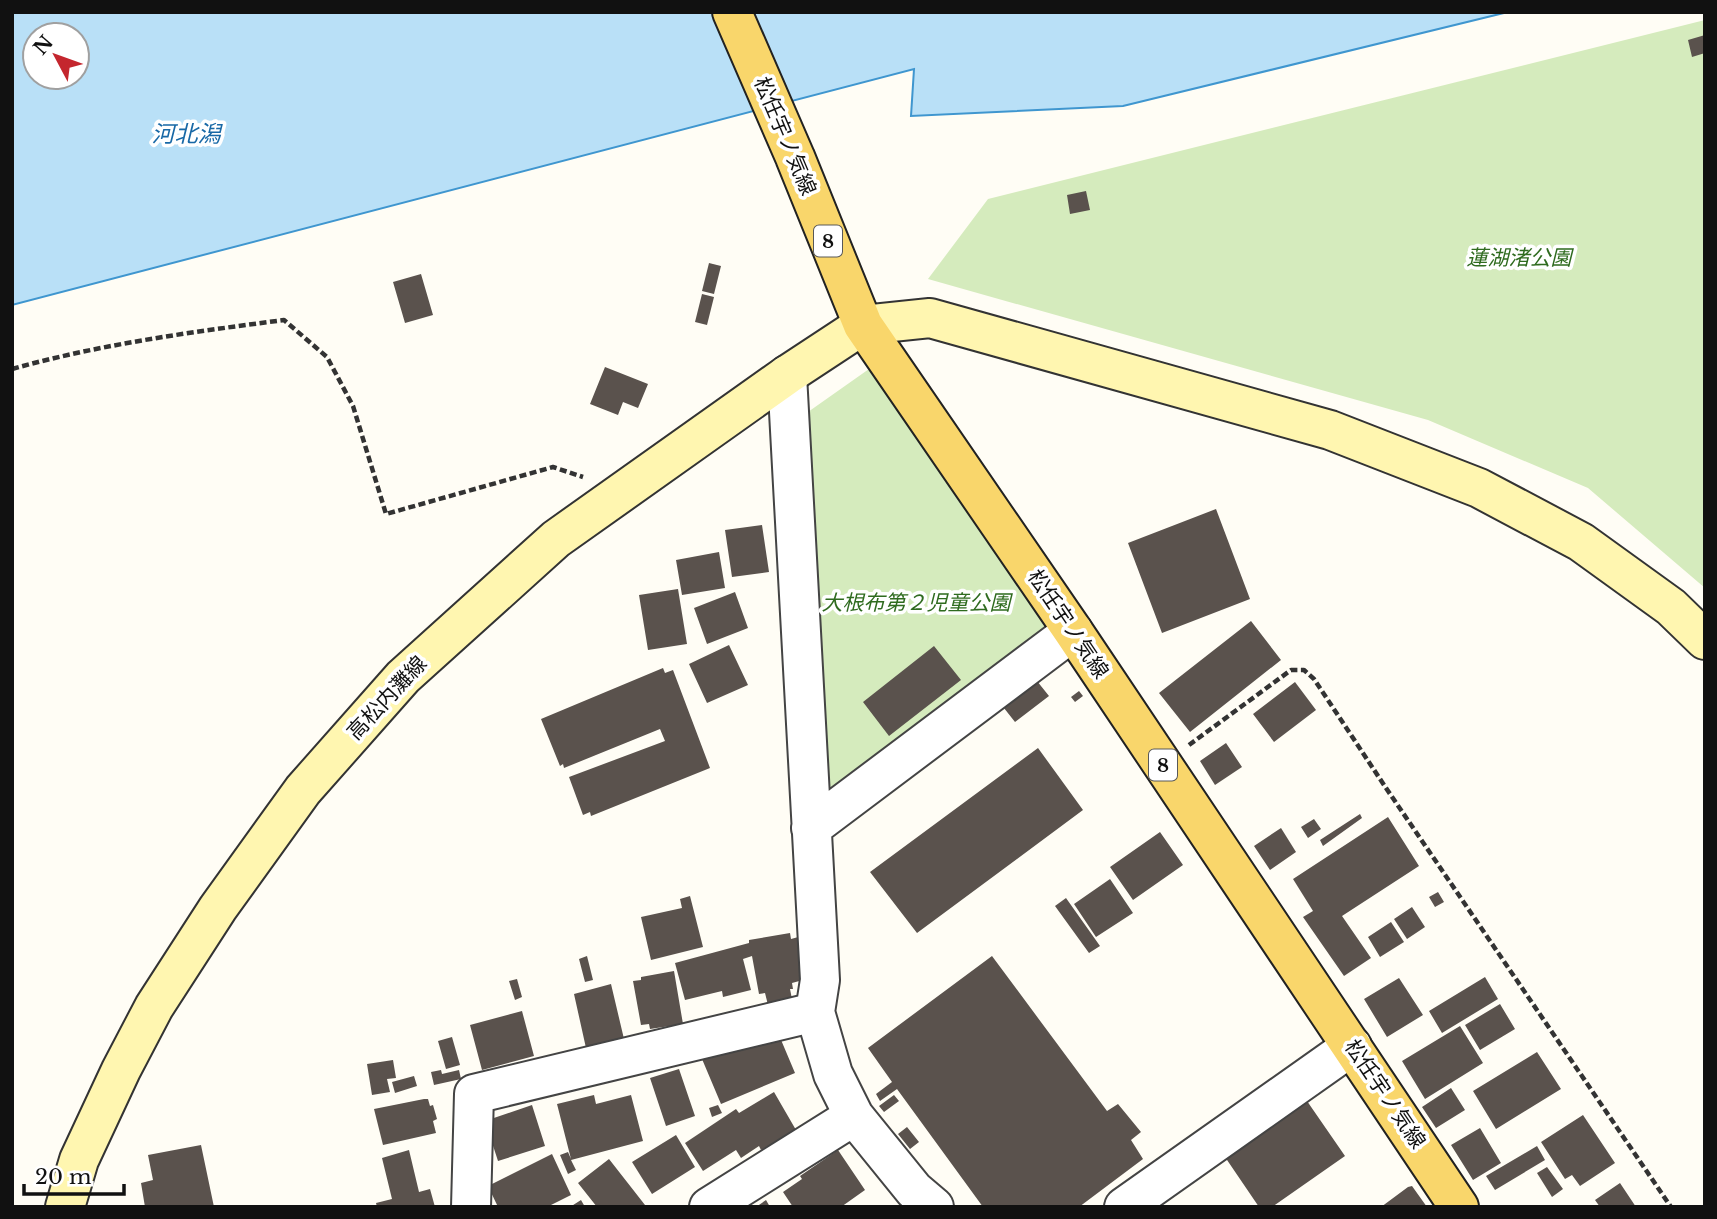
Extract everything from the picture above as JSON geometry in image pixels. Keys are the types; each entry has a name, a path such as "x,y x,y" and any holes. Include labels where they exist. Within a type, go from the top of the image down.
{"main road":[{"name":"松任宇ノ気線","path":"732,12 795,157 863,325 1073,631 1459,1207"},
{"path":"863,325 930,318 1330,429 1479,488 1581,542 1671,607 1705,640"},
{"name":"高松内灘線","path":"65,1207 79,1160 121,1070 155,1007 218,908 303,790 403,677 556,539 863,325"}],"street":[{"path":"788,375 820,980 815,1012 833,1074 854,1116 914,1190 934,1207"},
{"path":"811,828 1073,631"},
{"path":"471,1207 474,1094 815,1012"},
{"path":"1124,1207 1352,1046"},
{"path":"709,1207 854,1116"}],"path":[{"path":"12,369 69,353 284,320 327,357 353,405 386,514 554,467 623,491"},
{"path":"1163,765 1291,670 1304,670 1314,679 1671,1207"}],"green space":[{"name":"蓮湖渚公園","path":"1705,20 1705,588 1588,488 1428,420 928,279 988,199"},
{"name":"大根布第２児童公園","path":"869,369 1053,624 827,802 808,412"}],"water":[{"name":"河北潟","path":"12,12 1508,12 1123,106 911,116 914,69 12,305"}],"building":[{"path":"1705,35 1705,53 1692,57 1688,40"},
{"path":"1086,191 1090,210 1070,214 1067,195"},
{"path":"709,263 721,266 714,294 702,291"},
{"path":"421,274 433,315 405,323 393,282"},
{"path":"702,294 714,297 707,325 695,322"},
{"path":"605,367 648,384 638,408 623,402 618,415 590,404"},
{"path":"1216,509 1250,599 1162,633 1128,543"},
{"path":"762,525 769,572 732,577 725,530"},
{"path":"719,552 725,588 682,595 676,560"},
{"path":"678,589 687,644 648,650 639,595"},
{"path":"735,592 748,628 707,644 694,608"},
{"path":"1251,621 1281,660 1190,732 1159,693"},
{"path":"729,645 748,685 707,703 689,664"},
{"path":"934,646 961,680 889,736 863,702"},
{"path":"663,668 665,673 673,670 710,768 591,816 590,812 583,815 569,777 665,741 660,729 564,768 563,764 560,766 541,719"},
{"path":"1037,681 1049,696 1015,722 1000,703"},
{"path":"1295,682 1316,710 1274,742 1253,714"},
{"path":"1079,691 1083,696 1075,702 1071,697"},
{"path":"1226,743 1242,767 1215,785 1200,761"},
{"path":"1038,748 1083,810 917,933 870,872"},
{"path":"1360,814 1362,818 1323,846 1320,840"},
{"path":"1388,817 1419,866 1342,916 1371,958 1344,976 1303,917 1313,911 1293,879"},
{"path":"1314,819 1321,829 1308,838 1301,827"},
{"path":"1281,828 1296,852 1270,870 1254,846"},
{"path":"1160,832 1183,865 1133,900 1110,867"},
{"path":"1110,879 1133,913 1096,937 1074,904"},
{"path":"1438,892 1444,902 1435,907 1429,897"},
{"path":"690,896 703,947 651,960 641,917 682,908 680,899"},
{"path":"1066,898 1100,946 1089,953 1055,906"},
{"path":"1412,907 1425,927 1407,939 1394,919"},
{"path":"1391,922 1404,942 1380,957 1368,937"},
{"path":"790,933 791,939 802,936 803,980 792,983 792,999 768,1005 765,993 759,994 752,956 743,959 751,990 723,997 722,991 685,1000 675,963 749,943 749,940"},
{"path":"587,956 593,980 585,982 579,959"},
{"path":"992,956 1107,1111 1118,1104 1141,1132 1131,1140 1143,1159 1079,1207 983,1207 897,1089 880,1101 876,1094 892,1082 868,1048"},
{"path":"674,971 683,1024 650,1029 649,1024 641,1025 633,981"},
{"path":"1485,977 1498,999 1442,1033 1429,1011"},
{"path":"1399,978 1423,1015 1387,1037 1364,999"},
{"path":"517,979 522,997 515,1000 509,981"},
{"path":"611,984 624,1039 586,1048 574,994"},
{"path":"1500,1004 1515,1029 1480,1050 1465,1025"},
{"path":"522,1011 534,1056 482,1070 470,1025"},
{"path":"1460,1026 1483,1063 1425,1099 1402,1061"},
{"path":"776,1028 795,1073 721,1104 702,1059"},
{"path":"452,1037 460,1065 446,1069 438,1041"},
{"path":"1537,1052 1561,1089 1496,1129 1473,1091"},
{"path":"393,1060 396,1078 387,1079 390,1092 372,1095 367,1064"},
{"path":"679,1069 695,1116 666,1126 650,1078"},
{"path":"441,1070 442,1074 459,1070 461,1079 434,1085 431,1072"},
{"path":"414,1076 417,1086 395,1093 392,1082"},
{"path":"1451,1088 1465,1110 1436,1128 1422,1107"},
{"path":"774,1092 796,1130 761,1150 759,1146 741,1158 736,1150 703,1171 685,1143 736,1109 739,1113"},
{"path":"594,1095 596,1104 631,1095 643,1141 571,1160 576,1170 568,1174 560,1155 568,1152 571,1159 557,1104"},
{"path":"894,1095 899,1101 884,1112 879,1106"},
{"path":"428,1099 430,1106 433,1105 437,1119 433,1121 436,1133 383,1145 374,1109"},
{"path":"1307,1101 1345,1156 1272,1207 1259,1207 1225,1157"},
{"path":"532,1105 545,1146 498,1161 485,1121"},
{"path":"718,1105 722,1113 712,1117 709,1108"},
{"path":"1583,1115 1615,1163 1580,1186 1572,1175 1565,1179 1541,1142"},
{"path":"907,1127 919,1142 910,1149 898,1134"},
{"path":"1480,1128 1501,1163 1473,1180 1451,1145"},
{"path":"676,1135 695,1167 652,1194 632,1162"},
{"path":"201,1145 214,1207 145,1207 141,1183 153,1180 148,1155"},
{"path":"1537,1146 1545,1160 1495,1190 1486,1176"},
{"path":"409,1150 419,1192 430,1189 435,1207 377,1207 376,1203 392,1199 382,1158"},
{"path":"838,1150 865,1190 841,1207 793,1207 783,1192 802,1179 800,1176"},
{"path":"552,1154 571,1195 547,1207 498,1207 488,1186"},
{"path":"609,1159 644,1207 597,1207 578,1183"},
{"path":"1547,1167 1563,1189 1552,1197 1537,1173"},
{"path":"1620,1183 1636,1207 1600,1207 1595,1200"},
{"path":"1412,1186 1427,1207 1381,1207 1408,1187"},
{"path":"581,1200 585,1207 570,1207"},
{"path":"766,1200 770,1207 756,1207"}]}
